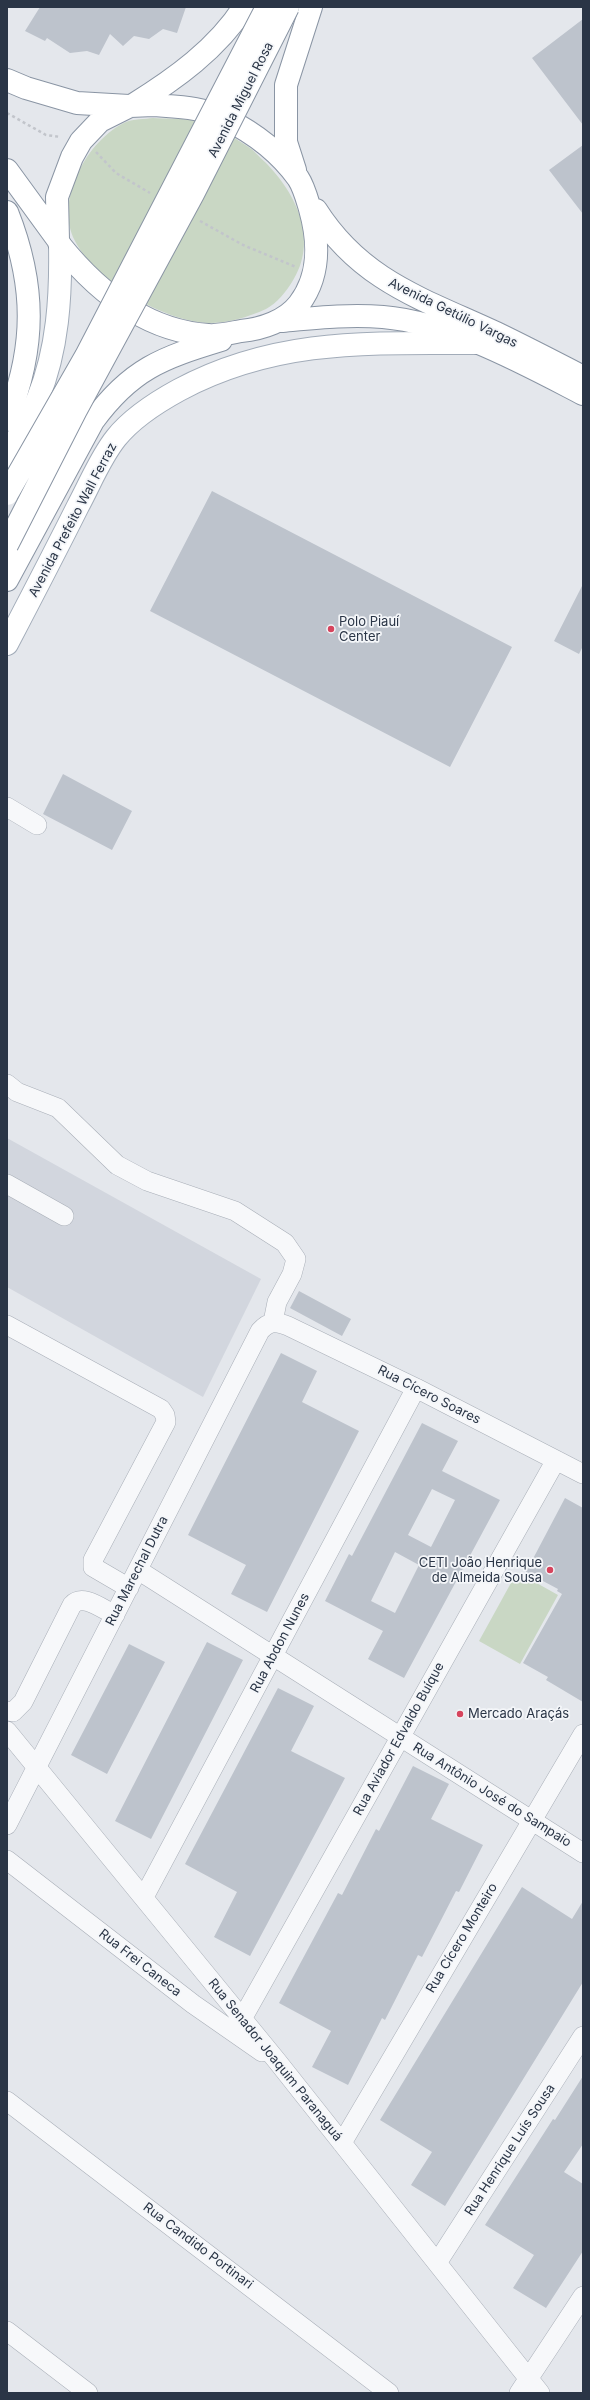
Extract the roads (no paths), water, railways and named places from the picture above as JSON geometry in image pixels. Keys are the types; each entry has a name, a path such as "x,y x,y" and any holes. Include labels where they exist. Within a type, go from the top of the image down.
{"main road":[{"path":"7,457 38,397 54,346 60,296 58,196 72,156 81,141 100,121 132,106 196,62 236,19 244,7"},
{"name":"Avenida Miguel Rosa","path":"184,189 267,7"},
{"name":"Avenida Miguel Rosa","path":"184,189 288,7"},
{"path":"7,580 93,421 108,400 147,367 168,356 280,321 299,304 308,289 318,251 317,234 286,142 286,85 311,7"},
{"path":"7,80 26,88 77,103 193,108 225,119 256,137 276,153 302,187"},
{"path":"7,170 83,273 126,308 150,320 182,332 209,336 251,330"},
{"name":"Avenida Getúlio Vargas","path":"302,187 329,230 357,261 399,288 496,334 583,378"},
{"path":"7,494 184,189"},
{"path":"7,545 76,410 184,189"},
{"path":"7,212 24,262 28,297 29,328 25,365 7,420"},
{"name":"Avenida Getúlio Vargas","path":"280,321 333,316 383,317 436,328 511,357 583,394"},
{"name":"Avenida Prefeito Wall Ferraz","path":"7,644 116,438 141,415 167,396 206,375 257,359 300,348 390,342 476,344"}],"street":[{"path":"7,807 37,825"},
{"path":"7,1084 17,1092 58,1108 117,1165 146,1181 235,1211 285,1243 296,1259 292,1274 277,1302 273,1322"},
{"path":"7,1184 64,1216"},
{"name":"Rua Cícero Soares","path":"273,1322 288,1326 416,1388 583,1474"},
{"name":"Rua Marechal Dutra","path":"7,1825 260,1331 273,1322"},
{"path":"7,1325 161,1409 165,1415 166,1422 93,1560 93,1567 98,1572 129,1588"},
{"name":"Rua Abdon Nunes","path":"144,1897 416,1388"},
{"name":"Rua Aviador Edvaldo Buíque","path":"242,2019 556,1460"},
{"name":"Rua Antônio José do Sampaio","path":"138,1570 583,1853"},
{"path":"7,1711 13,1712 23,1702 72,1605 76,1601 82,1600 115,1615"},
{"name":"Rua Senador Joaquim Paranaguá","path":"7,1731 144,1897 342,2143 437,2264 529,2389"},
{"name":"Rua Cícero Monteiro","path":"342,2143 583,1734"},
{"name":"Rua Frei Caneca","path":"7,1860 193,2004 277,2062"},
{"name":"Rua Henrique Luís Sousa","path":"437,2264 583,2036"},
{"name":"Rua Candido Portinari","path":"7,2100 389,2393"},
{"path":"529,2389 583,2296"},
{"path":"7,2331 88,2393"}],"place":[{"name":"Polo Piauí Center","path":"331,629"},
{"name":"CETI João Henrique de Almeida Sousa","path":"550,1570"},
{"name":"Mercado Araçás","path":"460,1714"}]}
